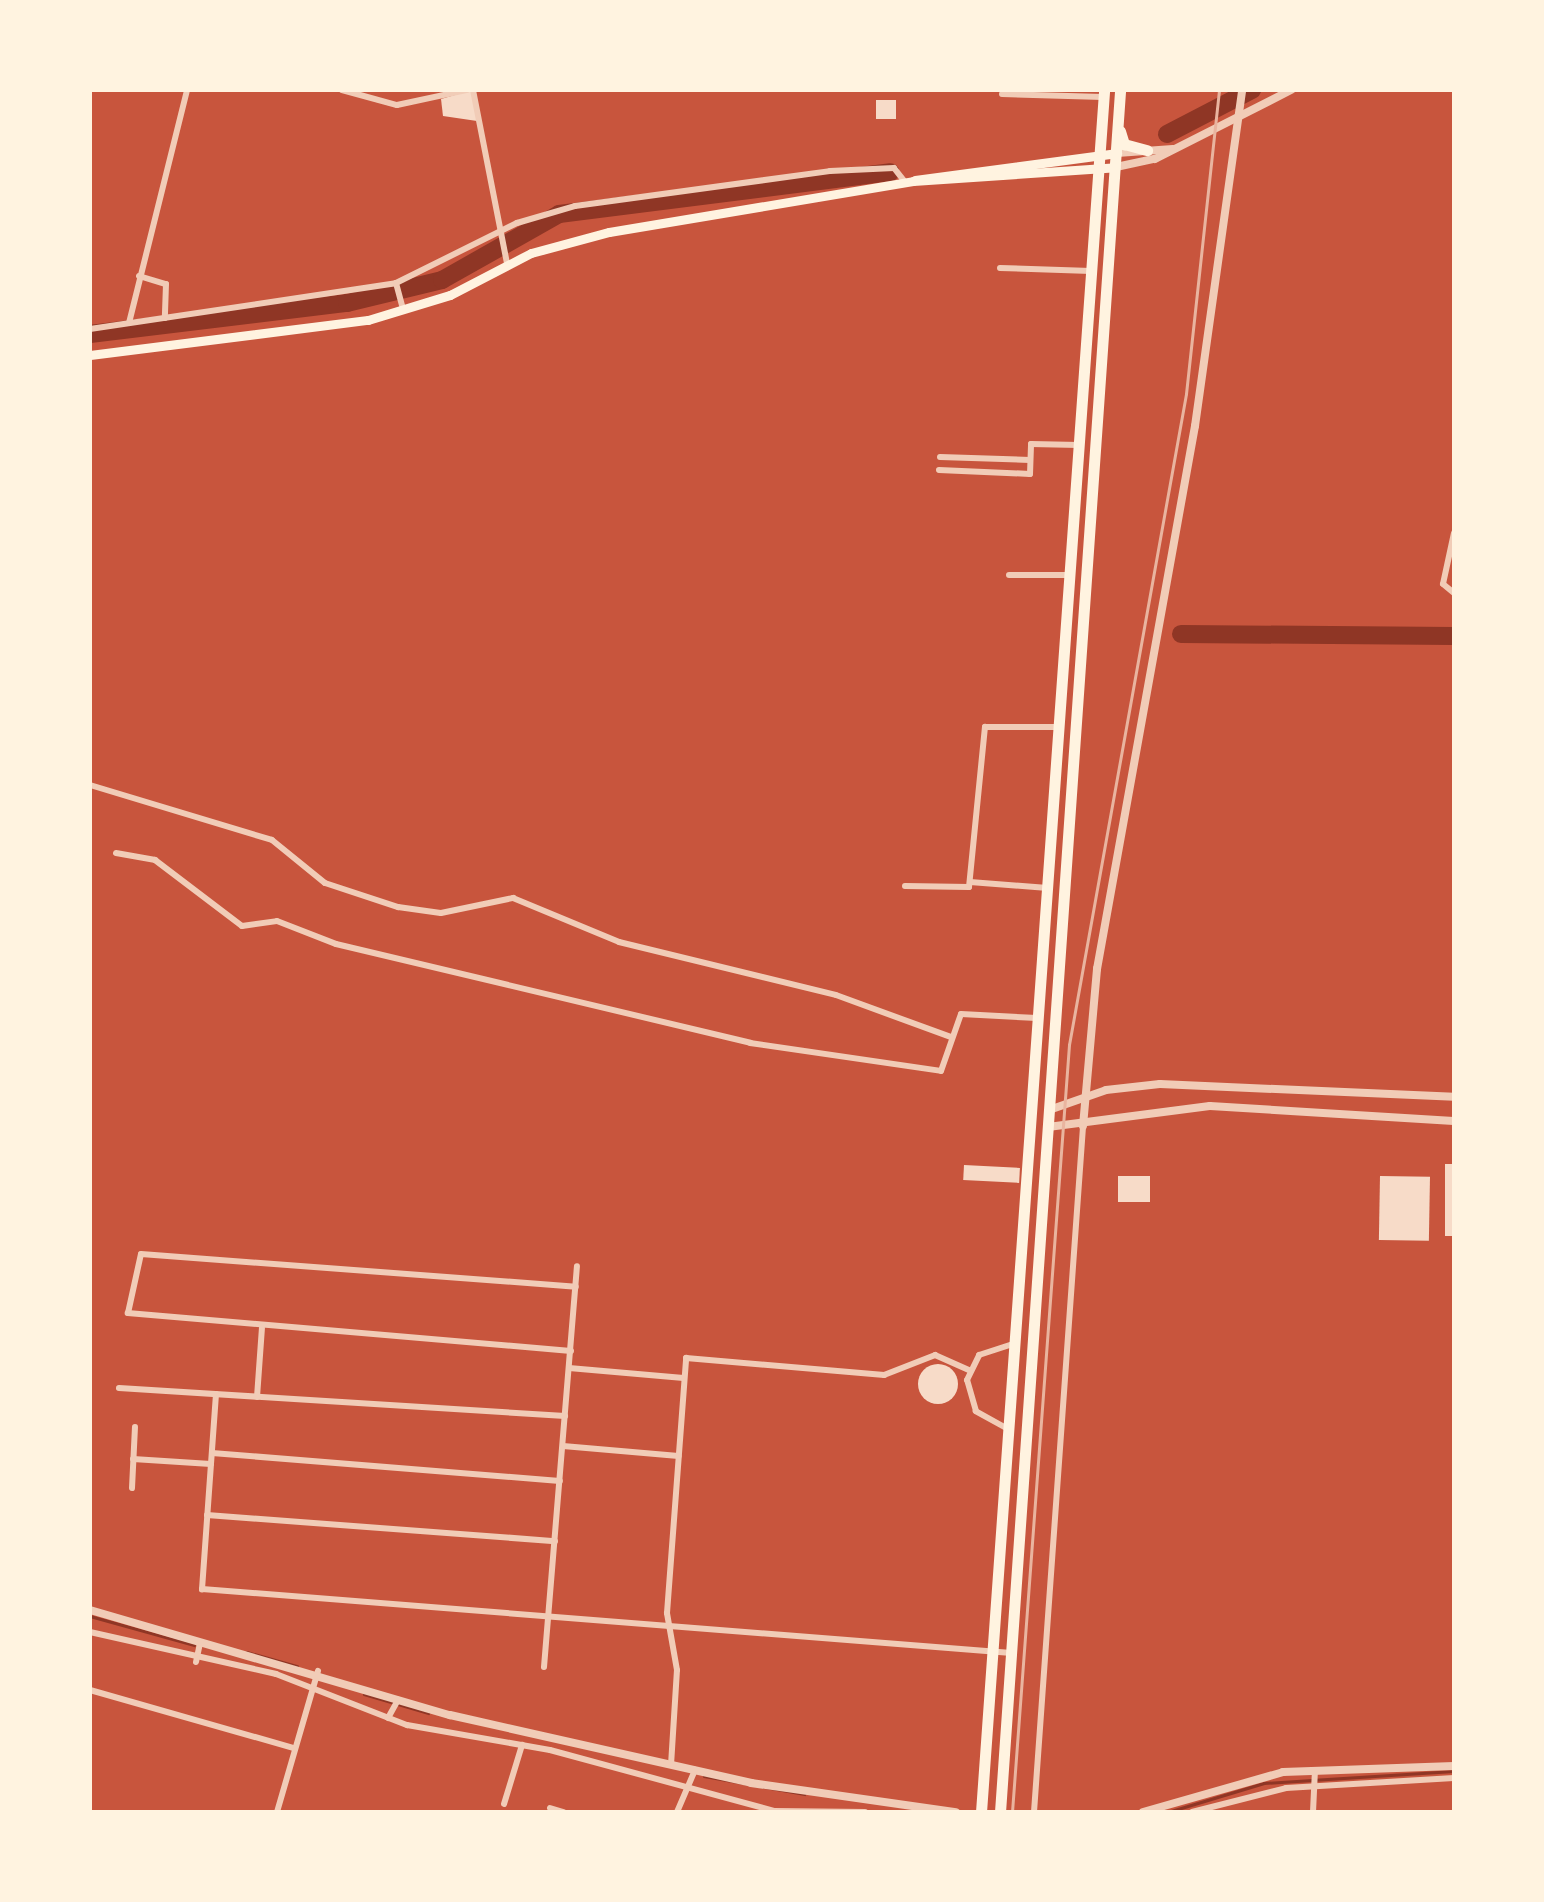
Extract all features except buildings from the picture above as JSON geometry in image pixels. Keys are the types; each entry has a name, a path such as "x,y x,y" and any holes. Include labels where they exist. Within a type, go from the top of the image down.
{"highway":[{"path":"1000,1812 1120,90"},
{"path":"981,1812 1104,94"},
{"path":"1118,117 1124,144 1146,150"},
{"path":"1032,1110 1049,1110"},
{"path":"1031,1127 1048,1127"}],"main road":[{"path":"90,355 402,308 505,259 608,232 909,182 1116,153"},
{"path":"909,182 1116,167"}],"street":[{"path":"130,323 186,90"},
{"path":"342,90 397,106 470,90 505,259"},
{"path":"1116,167 1177,149 1291,90"},
{"path":"1034,1812 1097,969 1196,426 1242,91"},
{"path":"1002,94 1104,94"},
{"path":"1116,153 1177,149"},
{"path":"90,329 396,285 500,233 575,206 793,175 894,168 909,182"},
{"path":"1000,268 1093,271"},
{"path":"139,276 166,284 165,318"},
{"path":"396,285 402,308"},
{"path":"939,470 1030,474 1031,444 1080,446"},
{"path":"940,457 1030,460"},
{"path":"1454,533 1443,584 1454,593"},
{"path":"1009,575 1070,575"},
{"path":"970,882 984,727 1060,727"},
{"path":"90,785 272,840 325,883 398,907 441,913 513,898 619,942 836,995 950,1037"},
{"path":"116,852 155,860 242,926 277,921 611,1014 919,1072 948,1063 950,1037 961,1014 1039,1018"},
{"path":"905,886 970,882 1048,888"},
{"path":"1049,1110 1087,1098 1160,1084 1454,1097"},
{"path":"1048,1127 1083,1126 1210,1106 1454,1121"},
{"path":"571,1350 130,1316 136,1256 576,1287"},
{"path":"544,1667 577,1266"},
{"path":"257,1397 262,1328"},
{"path":"1009,1430 970,1402 969,1370 994,1346 1015,1343"},
{"path":"671,1766 674,1630 668,1613 686,1358 884,1375 935,1355 969,1370"},
{"path":"569,1368 684,1378"},
{"path":"119,1388 565,1416"},
{"path":"216,1394 202,1589 549,1614 674,1630 1011,1654"},
{"path":"132,1488 135,1427"},
{"path":"563,1446 679,1456"},
{"path":"212,1453 560,1481"},
{"path":"133,1459 211,1464"},
{"path":"207,1515 555,1541"},
{"path":"90,1610 200,1644 318,1671 397,1701 671,1766 956,1812"},
{"path":"90,1632 315,1687 389,1716 690,1786 774,1810 865,1812"},
{"path":"196,1660 200,1644"},
{"path":"214,1663 216,1646"},
{"path":"276,1812 318,1671"},
{"path":"90,1690 294,1748"},
{"path":"389,1716 397,1701"},
{"path":"504,1804 522,1745"},
{"path":"1143,1812 1244,1780 1315,1771 1454,1766"},
{"path":"677,1812 694,1771"},
{"path":"1313,1812 1315,1771"},
{"path":"1192,1812 1315,1783 1454,1778"},
{"path":"550,1808 563,1812"}],"waterway":[{"path":"1167,134 1252,90"},
{"path":"90,334 347,303 442,280 559,214 890,172"},
{"path":"1181,634 1454,636"},
{"path":"90,1616 194,1645"},
{"path":"247,1652 297,1666"},
{"path":"364,1694 428,1713"},
{"path":"1168,1812 1264,1783 1454,1771"},
{"path":"704,1776 804,1794"}],"railway":[{"path":"1012,1812 1069,1045 1186,394 1219,90"}]}
